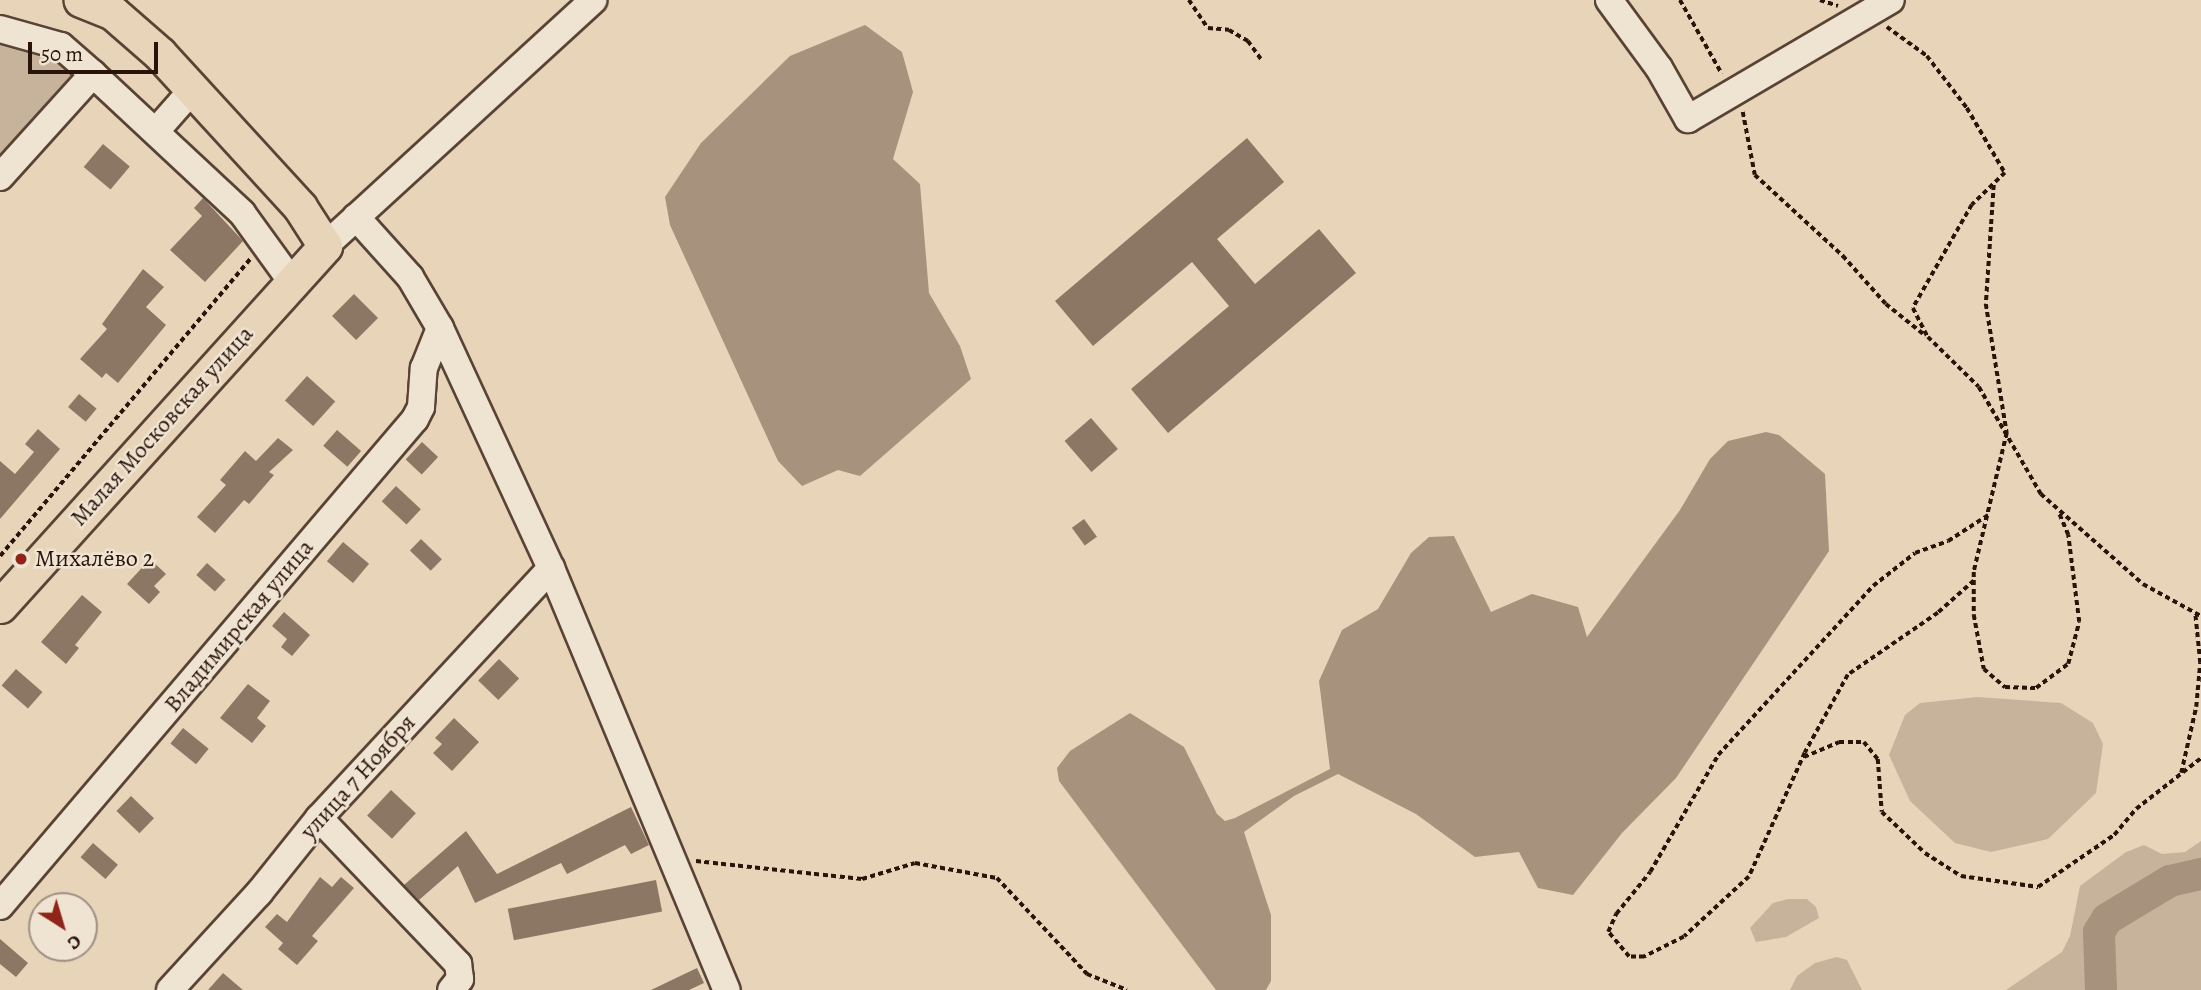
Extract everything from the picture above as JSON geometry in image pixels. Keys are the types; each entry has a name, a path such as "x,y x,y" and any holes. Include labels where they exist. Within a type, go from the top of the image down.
{"main road":[{"path":"81,0 128,24 193,89 300,207 325,246"},
{"name":"Малая Московская улица","path":"0,606 325,246"}],"street":[{"path":"325,246 593,0"},
{"path":"1609,0 1659,68 1688,119 1891,0"},
{"path":"0,29 61,46 156,131 265,241 292,282"},
{"path":"0,177 93,74"},
{"path":"156,131 193,89"},
{"path":"356,217 410,278 440,328 551,568 669,858 727,990"},
{"name":"Владимирская улица","path":"0,906 415,419 421,407 424,368 440,328"},
{"name":"улица 7 Ноября","path":"170,990 259,893 319,818 551,568"},
{"path":"319,818 458,964 460,979 450,990"}],"path":[{"path":"1189,0 1208,28 1229,30 1248,41 1262,60"},
{"path":"1680,0 1743,111 1755,175 1843,256 1886,304 1928,337 1979,387 2041,494 2143,584 2201,616"},
{"path":"1820,0 1879,21 1927,56 1967,108 2005,173 1972,205 1913,309 1928,337"},
{"path":"1994,183 1986,304 2007,433 1974,581 1974,615 1984,669 2005,687 2036,688 2068,664 2079,622 2068,535 2056,508"},
{"path":"0,556 265,241"},
{"path":"1974,581 1938,613 1849,675 1803,758 1749,877 1684,937 1644,957 1629,957 1608,932 1616,914 1650,872 1717,755 1873,586 1915,553 1948,541 1988,515"},
{"path":"2181,773 2197,696 2195,613"},
{"path":"1803,758 1839,742 1864,742 1878,759 1882,812 1925,853 1961,876 2038,887 2105,841 2201,758"},
{"path":"669,858 862,879 915,863 998,878 1087,974 1127,990"}],"shaded area":[{"path":"865,25 902,52 913,92 893,159 920,184 929,293 960,346 971,379 860,476 838,470 802,486 778,461 670,225 665,197 701,143 790,56"},
{"path":"0,29 93,74 0,177"},
{"path":"1766,432 1779,435 1825,474 1829,551 1676,778 1622,833 1573,895 1538,888 1519,852 1475,857 1416,814 1338,774 1294,796 1244,832 1271,915 1271,981 1266,990 1216,990 1059,781 1057,768 1070,751 1130,713 1184,747 1217,814 1225,821 1235,818 1330,769 1319,681 1342,630 1378,609 1411,553 1429,537 1454,536 1491,612 1532,594 1578,607 1587,637 1680,510 1710,459 1728,441"},
{"path":"1978,697 2061,703 2093,723 2103,744 2096,793 2048,839 1991,852 1955,843 1910,801 1889,755 1905,715 1920,703"},
{"path":"2201,841 2201,990 2006,990 2062,952 2070,936 2080,886 2126,852 2144,845 2162,854 2185,852"},
{"path":"1788,899 1807,899 1816,907 1819,918 1786,937 1756,942 1750,928 1773,903"},
{"path":"1837,957 1847,960 1862,990 1790,990 1797,976 1815,963"}],"building":[{"path":"1247,138 1284,182 1217,239 1255,284 1319,229 1356,273 1168,433 1131,389 1229,306 1192,262 1093,346 1055,301"},
{"path":"103,144 130,166 111,189 84,167"},
{"path":"203,198 243,241 205,282 170,250 202,216 194,208"},
{"path":"143,269 164,287 146,307 166,325 118,383 106,373 102,378 80,359 107,329 102,324"},
{"path":"354,294 378,318 356,340 332,316"},
{"path":"307,376 335,401 313,426 285,401"},
{"path":"79,394 97,409 86,422 68,407"},
{"path":"1091,418 1118,449 1091,472 1065,441"},
{"path":"38,429 60,449 0,519 0,461 15,474 34,452 25,444"},
{"path":"337,430 361,451 347,467 323,446"},
{"path":"278,438 293,450 269,472 274,475 249,504 244,500 215,533 197,517 226,485 220,480 245,451 256,461"},
{"path":"422,442 438,457 422,475 406,460"},
{"path":"396,486 421,509 407,525 382,501"},
{"path":"1084,519 1097,537 1085,546 1072,528"},
{"path":"421,539 442,559 431,571 410,551"},
{"path":"343,542 369,564 353,583 327,561"},
{"path":"150,559 166,574 154,586 160,592 149,604 127,584"},
{"path":"207,563 226,580 215,592 196,575"},
{"path":"82,595 102,612 75,645 79,648 66,664 41,642"},
{"path":"284,612 310,635 292,656 281,647 287,639 272,626"},
{"path":"499,659 519,678 498,700 478,681"},
{"path":"16,669 42,692 28,709 2,686"},
{"path":"248,684 270,701 257,718 266,726 252,743 220,718"},
{"path":"454,718 479,742 452,771 433,753 442,744 435,738"},
{"path":"183,728 209,749 196,764 170,744"},
{"path":"391,790 416,813 392,839 367,816"},
{"path":"131,796 154,818 139,833 116,811"},
{"path":"631,807 649,845 631,854 625,845 567,874 561,863 475,903 458,866 419,900 404,885 466,831 497,874"},
{"path":"93,843 118,865 105,879 81,857"},
{"path":"320,877 332,887 341,877 354,888 312,936 318,941 297,965 278,949 283,943 265,927 277,914 287,922"},
{"path":"656,880 662,911 514,940 508,909"},
{"path":"0,939 28,963 16,977 0,964"},
{"path":"697,968 704,983 689,990 651,990"},
{"path":"223,973 243,990 208,990"}],"waterway":[{"path":"2101,990 2099,932 2107,919 2170,881 2201,874"}],"place":[{"name":"Михалёво 2","path":"21,559"}]}
